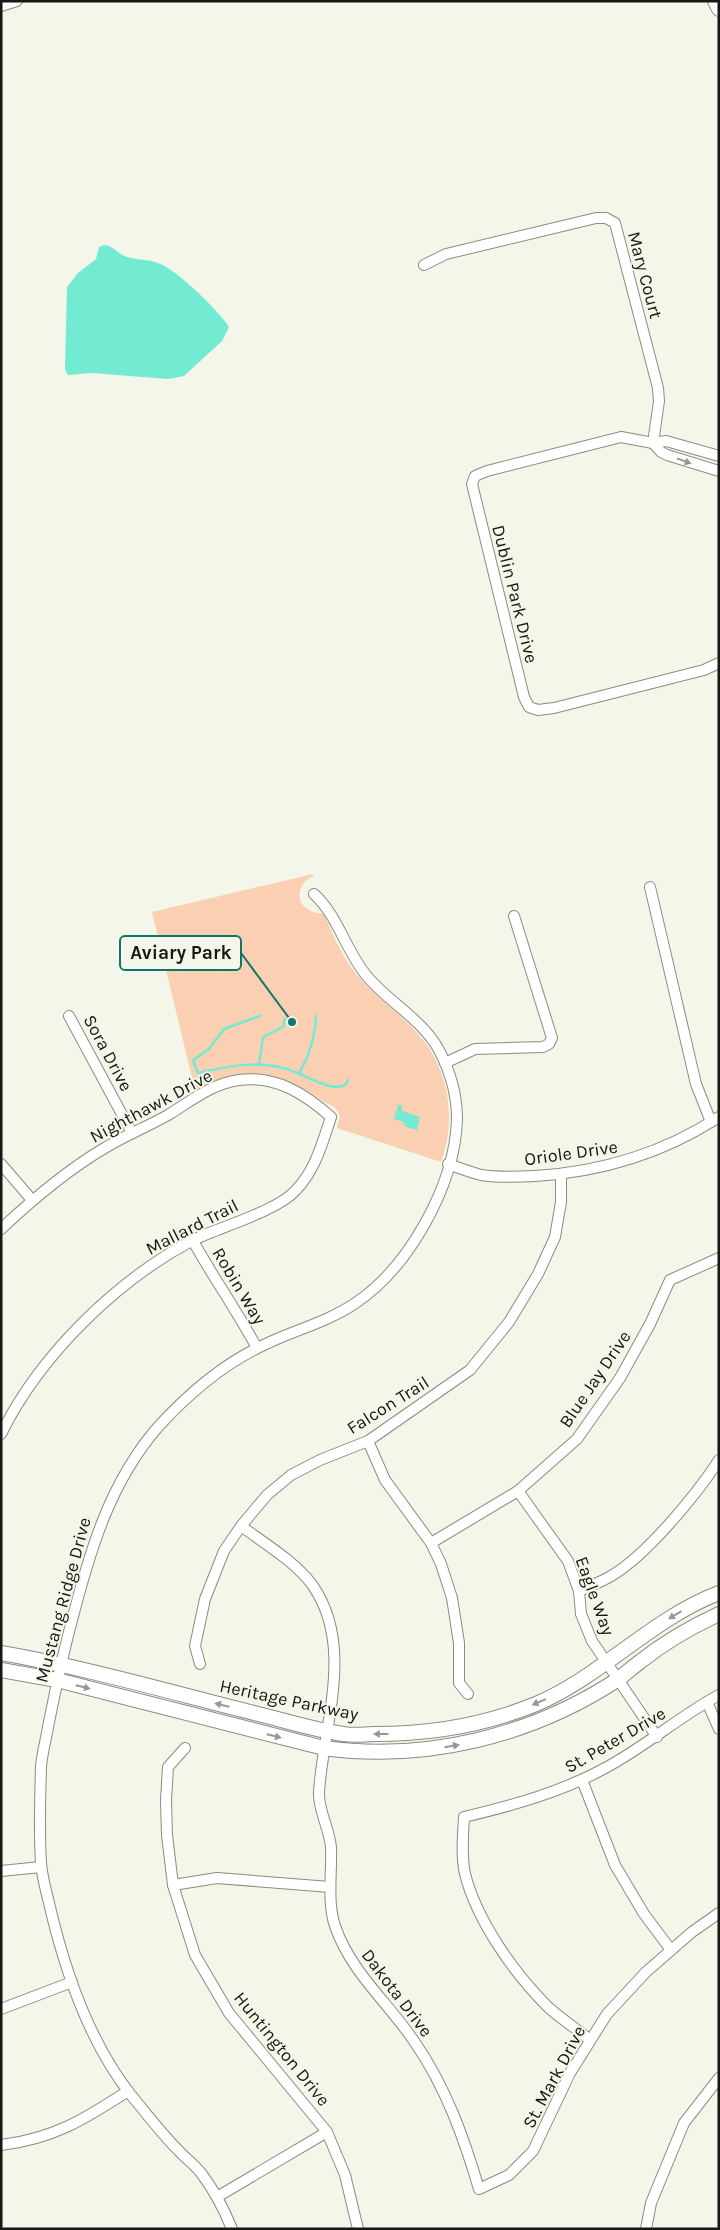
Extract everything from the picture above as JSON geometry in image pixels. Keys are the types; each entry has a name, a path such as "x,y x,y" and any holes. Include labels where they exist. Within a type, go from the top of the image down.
{"main road":[{"path":"715,1 719,9"},
{"name":"Heritage Parkway","path":"1,1653 61,1663 346,1734 412,1734 454,1728 536,1704 559,1693 607,1663 676,1614 719,1593"},
{"name":"Heritage Parkway","path":"1,1670 57,1680 324,1748 343,1751 416,1751 494,1737 552,1716 618,1680 641,1660 689,1628 719,1614"}],"street":[{"path":"1,6 17,1"},
{"name":"Mary Court","path":"424,266 446,254 596,218 606,218 615,223 658,388 659,401 653,444"},
{"name":"Dublin Park Drive","path":"719,456 666,441 653,444 621,437 487,471 475,476 472,484 524,698 529,707 538,710 554,708 704,670 719,663"},
{"name":"Dublin Park Drive","path":"653,444 667,455 719,472"},
{"path":"650,887 696,1084 715,1120"},
{"name":"Mustang Ridge Drive","path":"232,2229 217,2197 200,2171 175,2147 128,2091 95,2035 72,1982 56,1935 41,1867 41,1763 57,1680 85,1568 104,1514 127,1470 157,1429 194,1392 257,1348 332,1317 359,1301 383,1281 407,1254 422,1230 448,1164 457,1121 453,1086 445,1062 426,1031 392,1001 364,972 342,938 329,910 314,894"},
{"path":"445,1062 475,1049 543,1047 549,1044 552,1038 514,916"},
{"name":"Sora Drive","path":"69,1016 132,1133"},
{"name":"Nighthawk Drive","path":"1,1229 32,1200 74,1168 132,1133 168,1115 213,1087 240,1080 272,1081 306,1096 331,1117"},
{"name":"Mallard Trail","path":"2,1429 42,1371 89,1317 147,1268 193,1241 271,1208 294,1193 311,1173 331,1117"},
{"name":"Oriole Drive","path":"448,1164 481,1175 502,1177 561,1174 608,1166 644,1156 673,1144 715,1120"},
{"path":"1,1164 32,1200"},
{"name":"Falcon Trail","path":"200,1664 195,1646 205,1599 224,1551 241,1526 267,1495 291,1475 320,1460 368,1441 470,1370 509,1322 538,1274 555,1237 561,1202 561,1174"},
{"name":"Robin Way","path":"193,1241 219,1287 234,1305 257,1348"},
{"name":"Blue Jay Drive","path":"431,1543 518,1491 577,1439 620,1378 650,1324 670,1280 719,1258"},
{"path":"368,1441 385,1480 431,1543 452,1598 459,1643 459,1683 468,1694"},
{"path":"579,1591 612,1576 640,1553 685,1506 719,1460"},
{"name":"Eagle Way","path":"518,1491 568,1561 579,1591 581,1614 592,1641 657,1737"},
{"name":"Dakota Drive","path":"241,1526 284,1557 313,1586 332,1625 335,1664 319,1795 331,1845 330,1887 334,1925 348,1955 374,1993 416,2043 443,2090 463,2136 479,2189"},
{"name":"St. Peter Drive","path":"590,2040 549,2007 522,1977 479,1913 465,1873 462,1837 464,1817 510,1806 560,1790 582,1780 657,1737 719,1695"},
{"path":"707,1702 719,1729"},
{"name":"Huntington Drive","path":"185,1748 168,1767 166,1800 173,1885 195,1955 229,2013 327,2132 345,2175 358,2229"},
{"path":"582,1780 615,1865 644,1914 671,1950"},
{"path":"1,1871 41,1867"},
{"path":"173,1885 217,1878 330,1887"},
{"name":"St. Mark Drive","path":"479,2189 509,2175 533,2151 570,2073 607,2014 646,1972 692,1932 719,1913"},
{"path":"1,2009 72,1982"},
{"path":"646,2229 651,2203 684,2123 719,2078"},
{"path":"1,2145 29,2142 81,2122 128,2091"},
{"path":"217,2197 327,2132"}],"shaded area":[{"path":"313,874 314,876 305,882 300,891 301,902 311,911 324,914 338,946 357,975 417,1033 436,1061 443,1077 449,1111 446,1146 441,1162 337,1128 340,1117 335,1108 306,1090 275,1078 260,1075 227,1077 195,1090 152,912"}],"water":[{"path":"104,245 127,257 154,262 166,267 197,291 229,327 222,341 184,376 168,379 92,373 68,375 65,369 67,287 78,273 96,259 99,247"},
{"path":"398,1105 402,1106 402,1111 420,1117 417,1130 406,1127 403,1122 394,1119"}],"waterway":[{"path":"260,1016 224,1029 209,1049 193,1060 198,1073 251,1064 290,1070 331,1086 339,1087 345,1085 348,1080"},
{"path":"299,1073 311,1045 316,1016"},
{"path":"259,1064 263,1037 283,1027 285,1019"}],"place":[{"name":"Aviary Park","path":"292,1022"}]}
